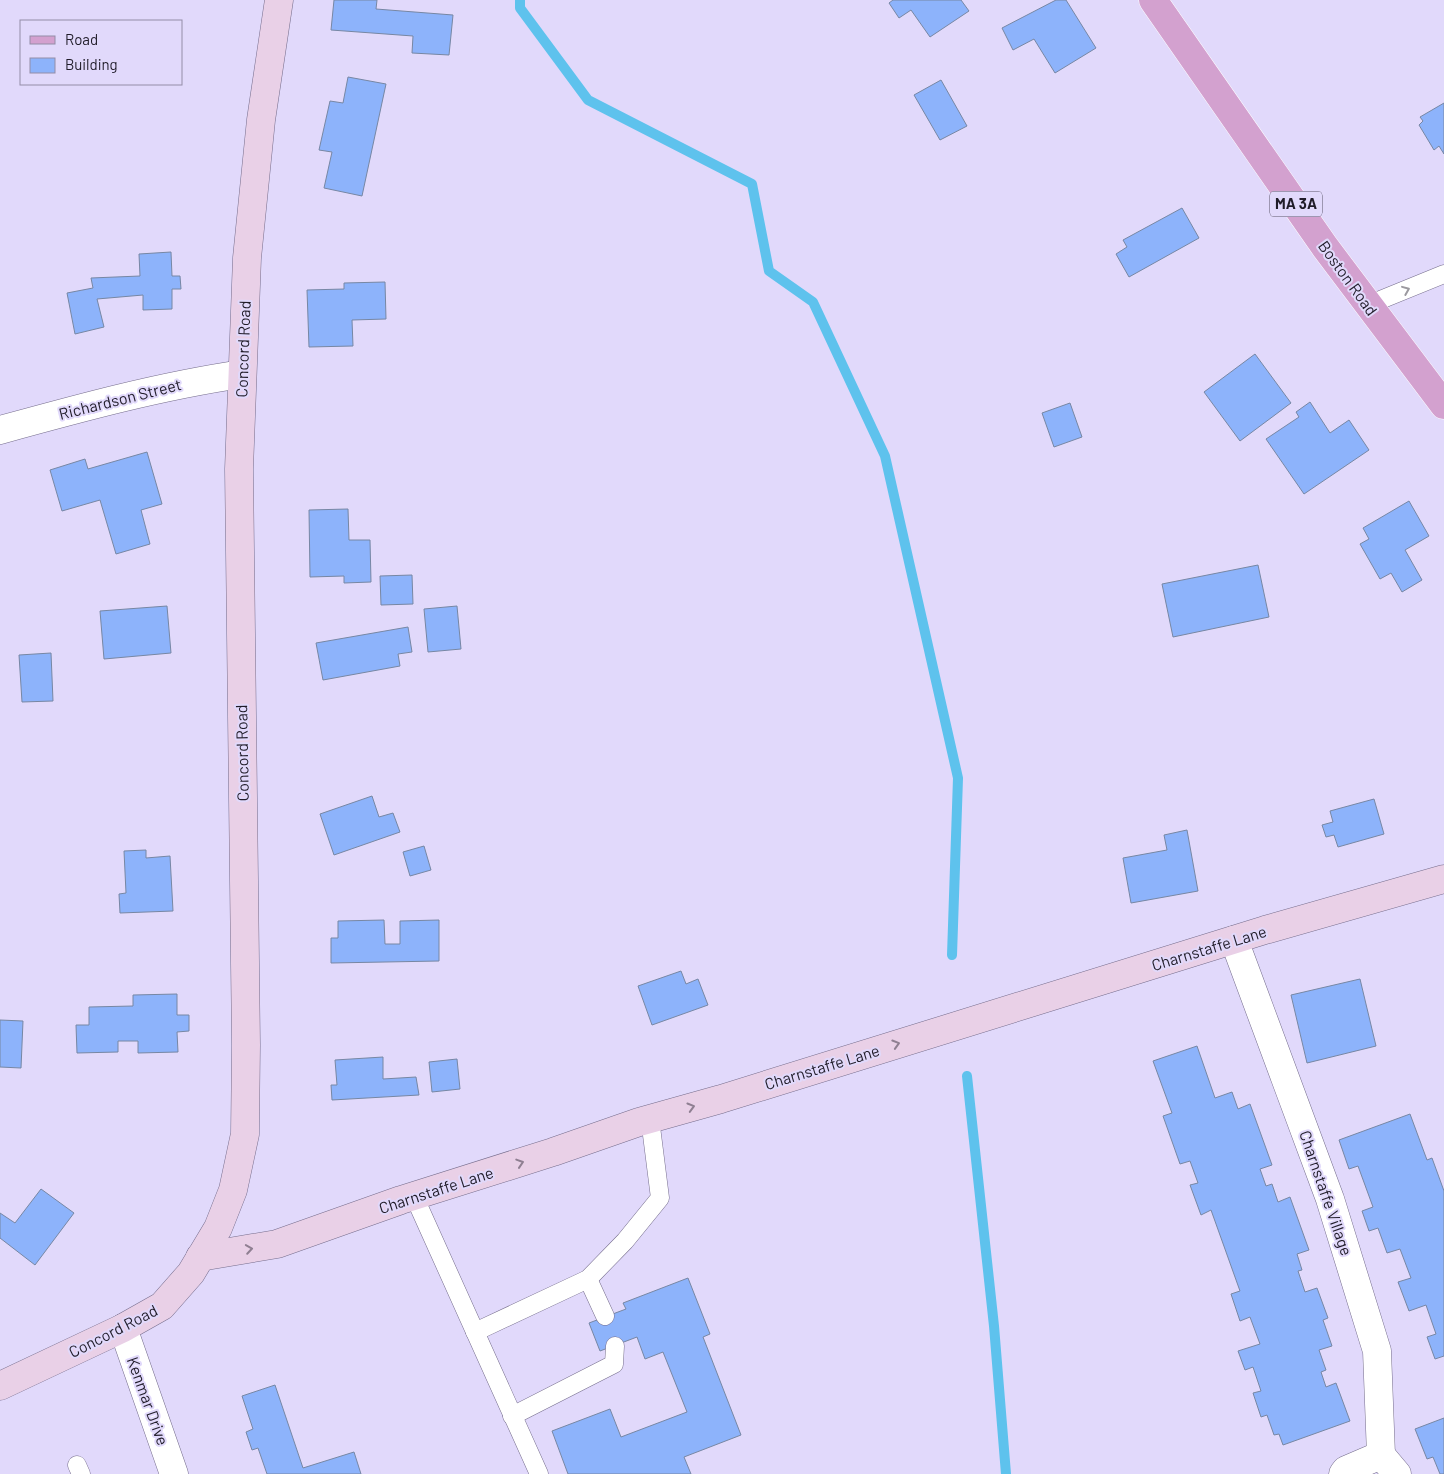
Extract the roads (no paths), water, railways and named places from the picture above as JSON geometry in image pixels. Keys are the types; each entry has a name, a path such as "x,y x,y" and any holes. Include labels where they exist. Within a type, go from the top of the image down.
{"main road":[{"name":"Concord Road","path":"0,1386 122,1328 162,1306 191,1272 218,1228 233,1190 245,1134 239,469 247,258 256,171 279,0"},
{"name":"Boston Road","path":"1153,0 1325,247 1444,405"},
{"name":"Charnstaffe Lane","path":"200,1257 277,1244 414,1196 650,1119 721,1099 1234,940 1444,879"}],"street":[{"name":"Richardson Street","path":"0,430 140,393 199,380 242,374"},
{"name":"Charnstaffe Village","path":"1234,940 1330,1200 1377,1351 1389,1464"},
{"name":"Kenmar Drive","path":"122,1328 174,1474"},
{"path":"1343,1474 1346,1470 1389,1464"}],"lane":[{"path":"1368,305 1444,274"},
{"path":"474,1332 588,1279 625,1241 660,1198 650,1119"},
{"path":"414,1196 538,1474"},
{"path":"588,1279 605,1316"},
{"path":"512,1416 614,1364 615,1346"}],"waterway":[{"path":"520,0 520,8 588,100 752,184 769,271 813,302 885,456 958,778 952,955"},
{"path":"967,1076 994,1326 1006,1474"}]}
